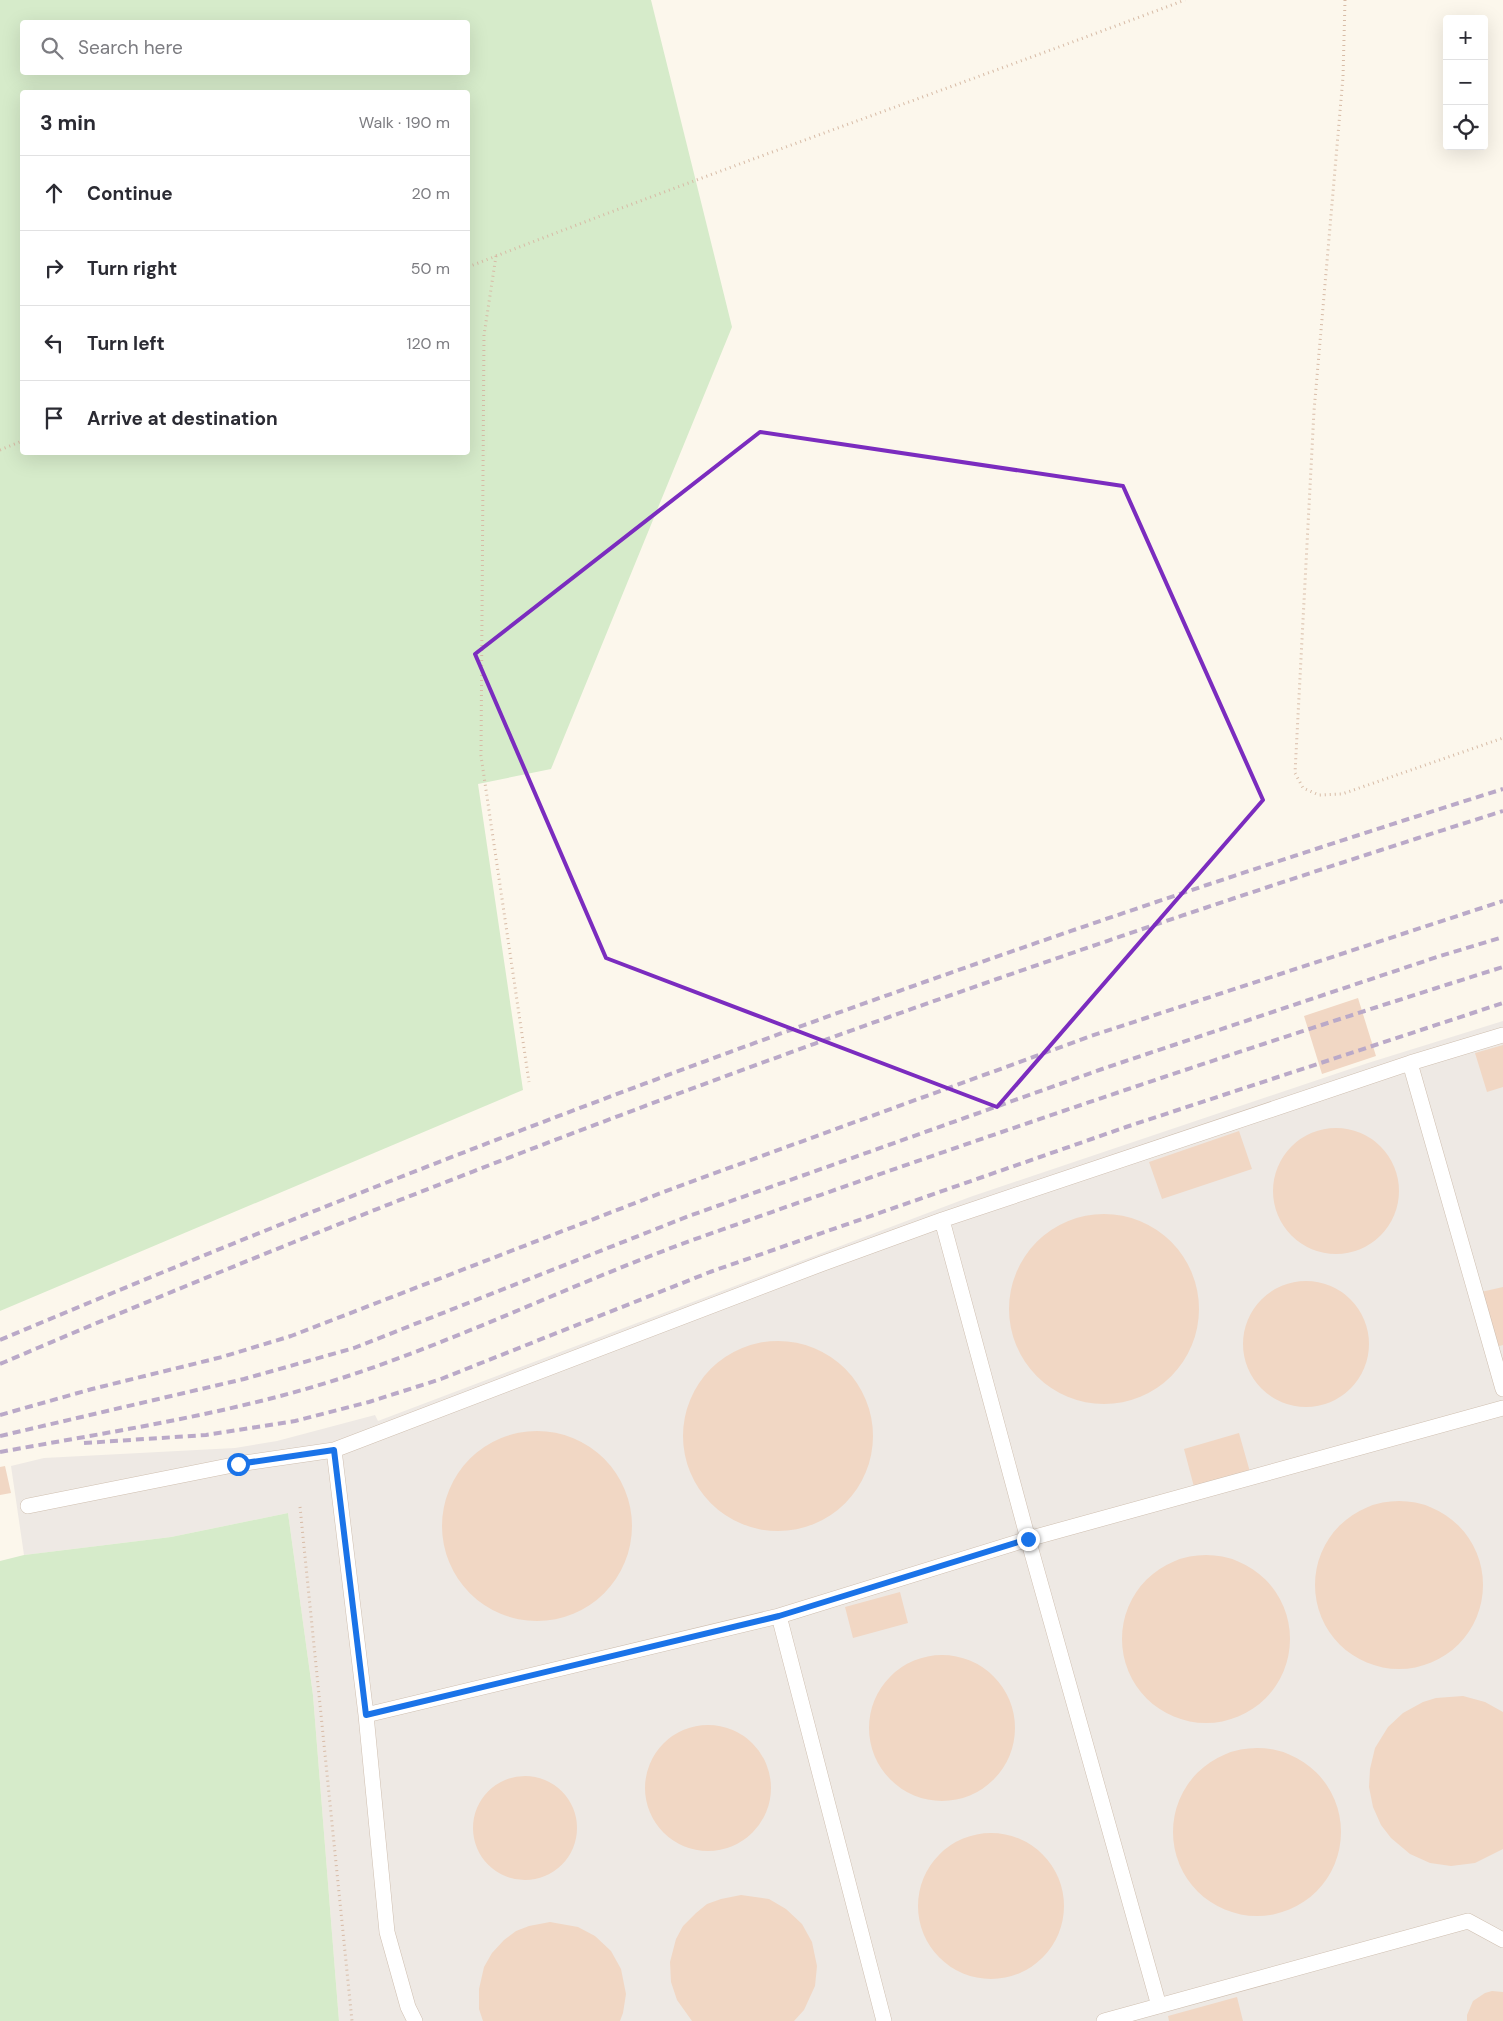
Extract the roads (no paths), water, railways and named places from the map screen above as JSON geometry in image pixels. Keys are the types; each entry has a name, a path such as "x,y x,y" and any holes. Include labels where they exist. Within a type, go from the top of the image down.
{"lane":[{"path":"28,1506 238,1464 334,1450 821,1264 942,1220 1410,1063 1503,1035"},
{"path":"1410,1063 1503,1389"},
{"path":"942,1220 1028,1539 1159,2006"},
{"path":"366,1715 779,1616 1028,1539 1503,1408"},
{"path":"334,1450 366,1715 387,1932 408,2007 415,2021"},
{"path":"779,1616 884,2021"},
{"path":"1104,2021 1468,1920 1503,1940"}],"railway":[{"path":"0,1340 185,1263 371,1189 745,1046 1123,913 1503,789"},
{"path":"0,1364 370,1212 557,1139 745,1069 933,1001 1122,936 1312,872 1503,811"},
{"path":"0,1415 92,1389 222,1357 291,1336 674,1188 1091,1036 1503,901"},
{"path":"0,1436 244,1379 354,1348 689,1216 1105,1068 1440,956 1503,937"},
{"path":"0,1452 215,1412 300,1391 342,1378 433,1345 704,1236 1102,1098 1302,1031 1503,967"},
{"path":"84,1443 206,1435 295,1421 369,1402 441,1379 710,1272 1126,1127 1503,1003"}]}
